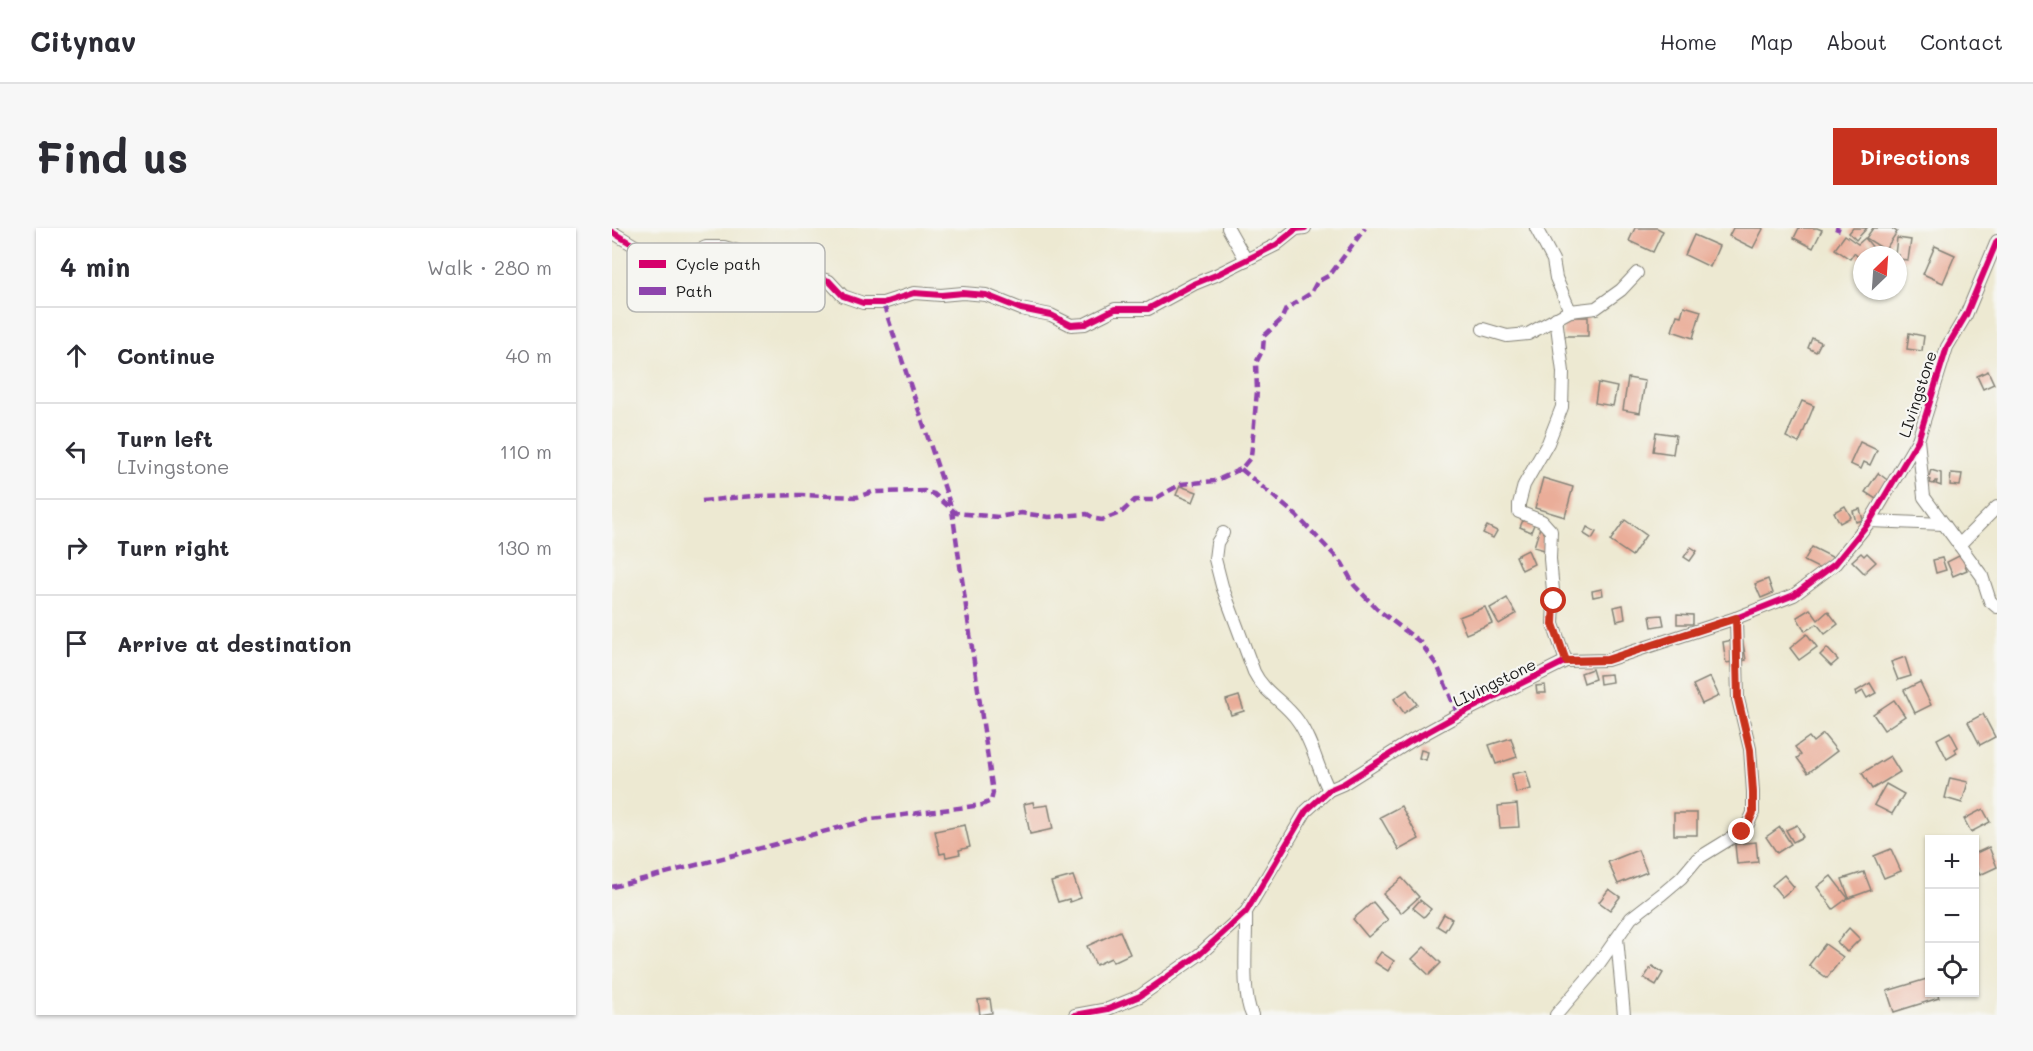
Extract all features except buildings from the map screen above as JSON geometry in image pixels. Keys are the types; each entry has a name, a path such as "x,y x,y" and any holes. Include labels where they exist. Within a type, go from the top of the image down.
{"street":[{"path":"1228,228 1246,260"},
{"path":"825,280 843,296 863,303 883,303 914,293 986,295 1021,309 1051,315 1071,325 1085,324 1114,309 1148,309 1276,245 1296,229 1305,228"},
{"path":"1536,228 1553,260 1556,278 1570,311"},
{"path":"612,232 630,243"},
{"name":"LIvingstone","path":"1074,1015 1108,1009 1140,996 1200,954 1246,912 1306,811 1329,790 1343,784 1443,723 1566,661 1607,660 1736,618 1794,595 1835,564 1870,521 1918,441 1947,347 1966,315 1997,241"},
{"path":"1483,329 1507,336 1528,334 1570,311 1596,308 1622,290 1637,273"},
{"path":"1556,318 1563,372 1562,407 1548,443 1524,484 1519,504 1520,512 1542,521 1551,531 1553,624 1566,661"},
{"path":"1918,441 1924,497 1982,576 1990,601 1997,607"},
{"path":"1959,545 1997,507"},
{"path":"1870,521 1944,524"},
{"path":"1223,533 1217,543 1215,559 1222,586 1254,672 1259,684 1286,707 1300,724 1329,790"},
{"path":"1556,1015 1593,972 1631,918 1681,878 1697,859 1742,832 1753,813 1750,750 1738,699 1736,618"},
{"path":"1246,912 1246,980 1252,1015"},
{"path":"1617,938 1624,1015"}],"marked path":[{"path":"702,501 753,496 857,497 872,492 924,491 934,494 956,513 998,517 1021,513 1049,517 1087,514 1102,520 1122,512 1135,500 1153,500 1181,484 1215,481 1241,469 1251,457 1257,391 1256,363 1263,349 1264,336 1281,320 1286,309 1311,293 1317,282 1330,275 1365,228"},
{"path":"1835,228 1840,230"},
{"path":"612,887 872,819 982,805 991,801 993,793 952,510 883,303"},
{"path":"1241,469 1297,516 1342,563 1354,585 1377,609 1420,642 1438,667 1458,715"}],"cycle path":[{"path":"825,280 843,296 863,303 883,303 914,293 986,295 1021,309 1051,315 1071,325 1085,324 1115,309 1148,309 1276,245 1296,229 1305,228"},
{"path":"612,232 630,243"},
{"path":"1075,1015 1108,1009 1140,996 1200,954 1246,912 1306,811 1329,790 1343,784 1411,741 1566,661 1607,660 1736,618 1794,595 1835,564 1870,521 1918,440 1947,347 1966,315 1997,241"}],"route":[{"path":"1554,601 1553,624 1566,661 1607,660 1736,618 1738,699 1750,750 1753,792 1753,813 1742,832"}]}
